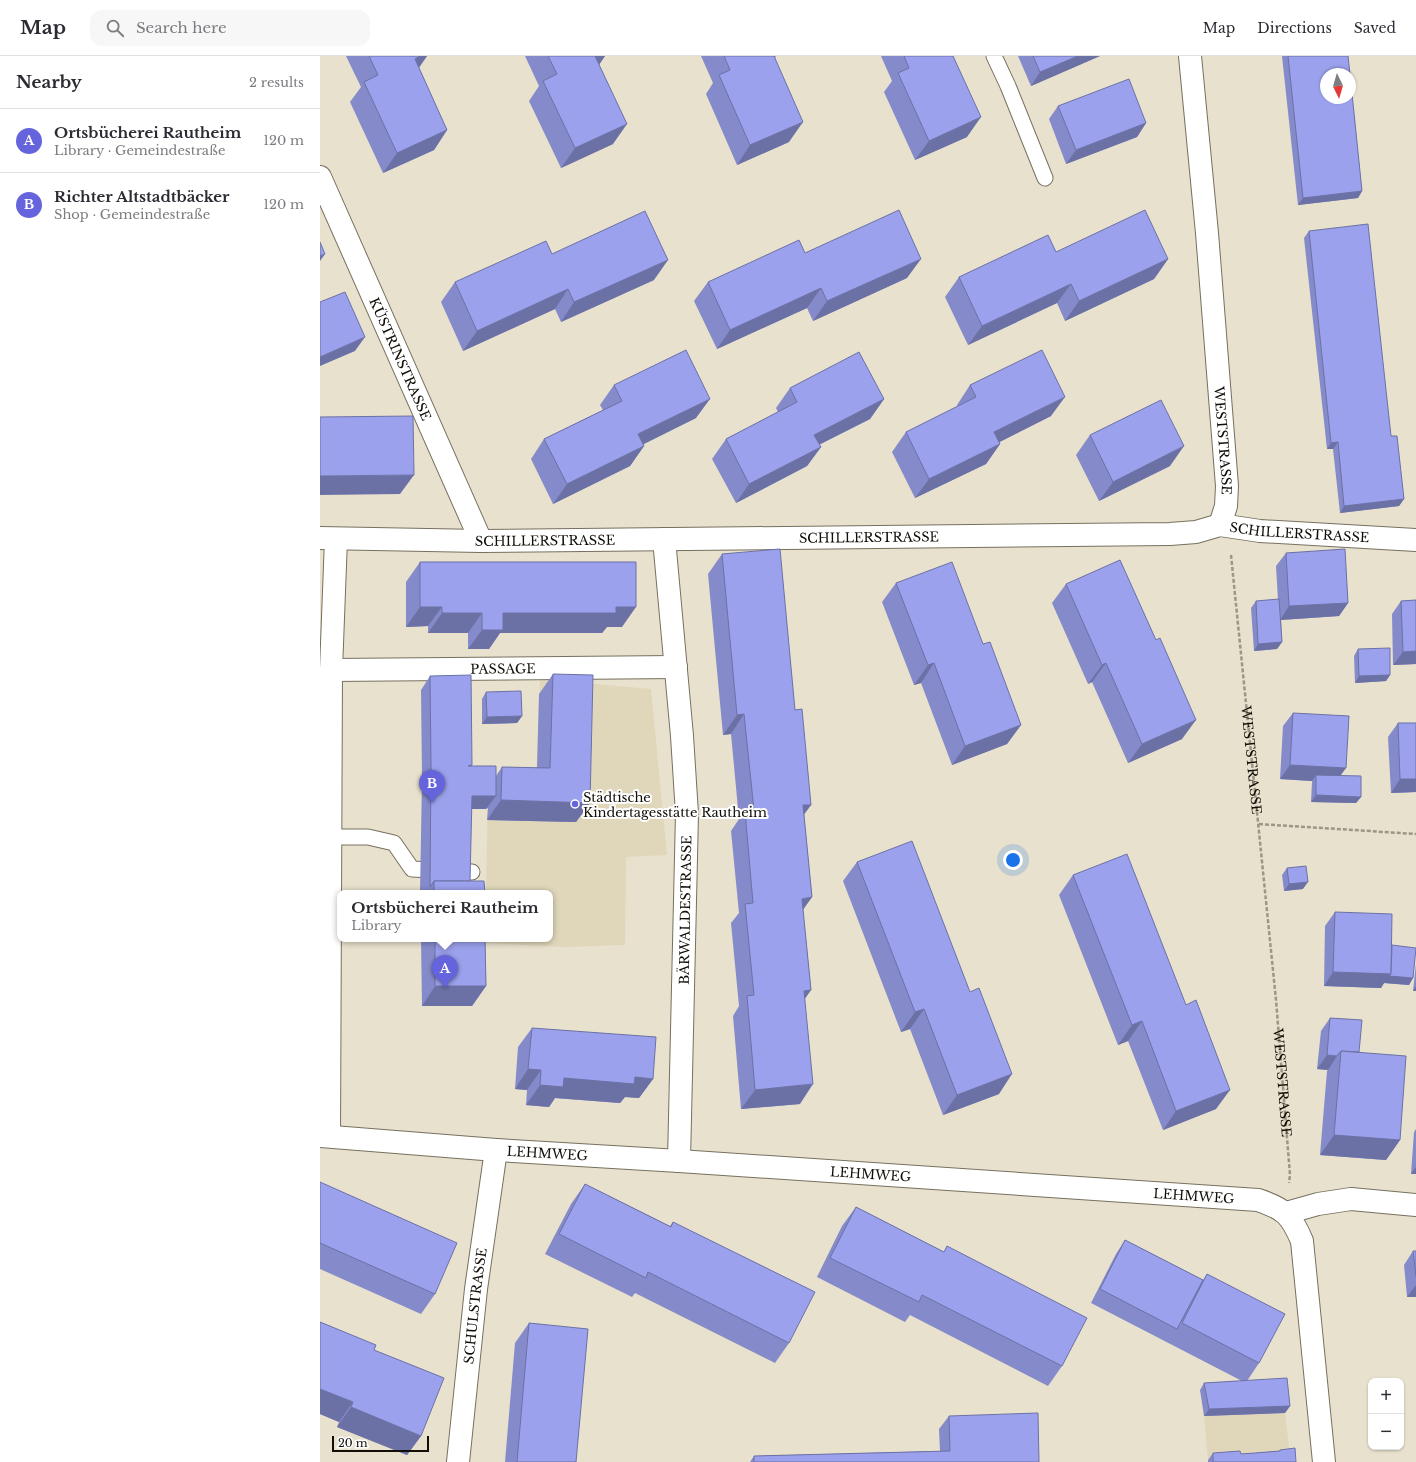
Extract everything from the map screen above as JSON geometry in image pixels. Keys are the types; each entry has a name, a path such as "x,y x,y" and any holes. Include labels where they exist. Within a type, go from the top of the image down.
{"street":[{"name":"WESTSTRASSE","path":"1190,56 1208,241 1227,486 1226,506 1220,525"},
{"name":"KÜSTRINSTRASSE","path":"320,177 481,541"},
{"name":"SCHILLERSTRASSE","path":"328,539 481,541 1170,534 1196,532 1220,525 1260,532 1416,540"},
{"path":"324,1136 330,837 328,539"},
{"name":"BÄRWALDESTRASSE","path":"664,539 682,736 687,814 679,1161"},
{"name":"PASSAGE","path":"330,670 676,667"},
{"name":"LEHMWEG","path":"324,1136 496,1150 1258,1200 1274,1205 1286,1213"},
{"name":"SCHULSTRASSE","path":"458,1462 476,1289 496,1150"},
{"path":"1324,1462 1302,1241 1296,1226 1286,1213 1318,1204 1351,1199 1416,1205"}],"lane":[{"path":"994,56 1008,86 1045,178"},
{"path":"330,837 368,838 394,843 412,869 472,872"}],"path":[{"name":"WESTSTRASSE","path":"1220,525 1231,551 1276,1000 1290,1175 1286,1213"},
{"path":"1259,824 1416,834"}],"shaded area":[{"name":"Städtische Kindertagesstätte Rautheim","path":"540,679 651,689 667,855 626,857 625,945 564,947 485,943 553,942 553,890 486,890 488,787 536,788"},
{"path":"1285,1413 1290,1455 1208,1460 1204,1416"}],"building":[{"path":"369,56 420,56 415,59 447,130 397,153 364,82 378,75"},
{"path":"548,56 595,56 627,124 575,148 543,81 557,74"},
{"path":"724,56 774,56 803,122 750,145 719,75 730,70"},
{"path":"904,56 953,56 981,117 929,141 898,73 909,68"},
{"path":"1033,56 1078,56 1040,72"},
{"path":"1288,56 1348,56 1349,68 1320,68 1320,104 1353,104 1362,191 1303,198"},
{"path":"1129,79 1146,123 1076,150 1058,106"},
{"path":"899,210 921,259 827,301 821,288 730,330 708,282 799,240 805,253"},
{"path":"1145,210 1168,259 1079,301 1071,284 982,326 959,277 1048,235 1056,252"},
{"path":"645,211 668,260 574,302 568,289 477,331 455,282 546,241 552,254"},
{"path":"1368,224 1391,436 1397,436 1404,499 1344,506 1338,442 1331,443 1309,231"},
{"path":"320,242 325,254 320,256"},
{"path":"345,292 365,337 320,357 320,302"},
{"path":"686,350 710,399 638,434 644,446 567,484 544,439 622,401 614,385"},
{"path":"1042,350 1065,397 994,432 1000,444 929,479 906,432 976,397 970,385"},
{"path":"859,352 884,399 814,435 821,447 749,484 726,439 797,402 790,388"},
{"path":"1161,400 1184,446 1113,482 1090,435"},
{"path":"413,416 414,475 320,476 320,417"},
{"path":"780,549 795,710 802,709 811,805 803,805 812,897 802,899 811,990 804,991 813,1084 755,1090 747,996 754,995 745,904 753,903 745,811 754,810 744,714 737,715 722,554"},
{"path":"1345,549 1348,603 1289,606 1286,553"},
{"path":"1120,560 1156,640 1160,638 1196,720 1142,744 1106,663 1102,665 1066,584"},
{"path":"420,562 636,562 636,607 616,607 616,613 503,613 503,630 482,630 482,613 442,613 442,607 420,607"},
{"path":"952,562 983,644 990,642 1021,725 965,746 934,663 928,665 896,583"},
{"path":"1279,599 1282,642 1258,644 1256,601"},
{"path":"1416,600 1416,651 1403,652 1401,601"},
{"path":"1390,648 1390,675 1359,676 1358,649"},
{"path":"553,674 593,675 590,803 501,800 502,767 550,768"},
{"path":"471,675 472,765 468,766 496,766 496,796 472,796 470,881 434,881 430,887 430,676"},
{"path":"521,691 522,716 487,717 486,692"},
{"path":"1293,713 1349,716 1346,768 1290,765"},
{"path":"1398,723 1416,723 1416,779 1400,779"},
{"path":"1316,775 1361,776 1361,797 1316,795"},
{"path":"912,841 970,992 979,988 1012,1074 957,1095 924,1009 915,1012 857,862"},
{"path":"1127,854 1186,1005 1196,1000 1230,1090 1176,1111 1142,1021 1132,1025 1073,875"},
{"path":"1306,866 1308,882 1289,884 1287,868"},
{"path":"434,881 484,881 485,890 434,890"},
{"path":"1335,912 1392,914 1391,974 1333,972"},
{"path":"435,942 485,942 486,986 435,986"},
{"path":"1392,945 1416,948 1413,978 1389,976 1391,974"},
{"path":"1330,1018 1362,1020 1359,1052 1341,1051 1337,1056 1327,1055"},
{"path":"532,1028 656,1037 653,1079 635,1077 634,1084 564,1078 563,1087 540,1085 541,1070 528,1069"},
{"path":"1341,1051 1406,1056 1400,1140 1334,1135"},
{"path":"320,1182 457,1243 435,1294 320,1243"},
{"path":"585,1184 671,1227 673,1222 815,1292 789,1343 648,1272 646,1278 559,1234"},
{"path":"856,1207 944,1252 947,1246 1087,1318 1062,1366 922,1295 919,1302 830,1258"},
{"path":"1125,1240 1203,1280 1177,1329 1100,1289"},
{"path":"1413,1251 1416,1251 1416,1276"},
{"path":"1207,1274 1285,1314 1259,1363 1182,1323"},
{"path":"320,1322 376,1345 374,1350 444,1378 421,1436 351,1407 353,1402 320,1389"},
{"path":"529,1323 588,1329 576,1462 517,1462"},
{"path":"1287,1378 1290,1406 1209,1409 1204,1383"},
{"path":"1038,1413 1039,1462 754,1462 754,1456 950,1451 949,1416"},
{"path":"1295,1448 1296,1462 1213,1462 1213,1453 1240,1451 1241,1454 1280,1451"}],"place":[{"name":"Richter Altstadtbäcker","path":"432,803"},
{"name":"Städtische Kindertagesstätte Rautheim","path":"575,804"},
{"name":"Ortsbücherei Rautheim","path":"445,988"}]}
